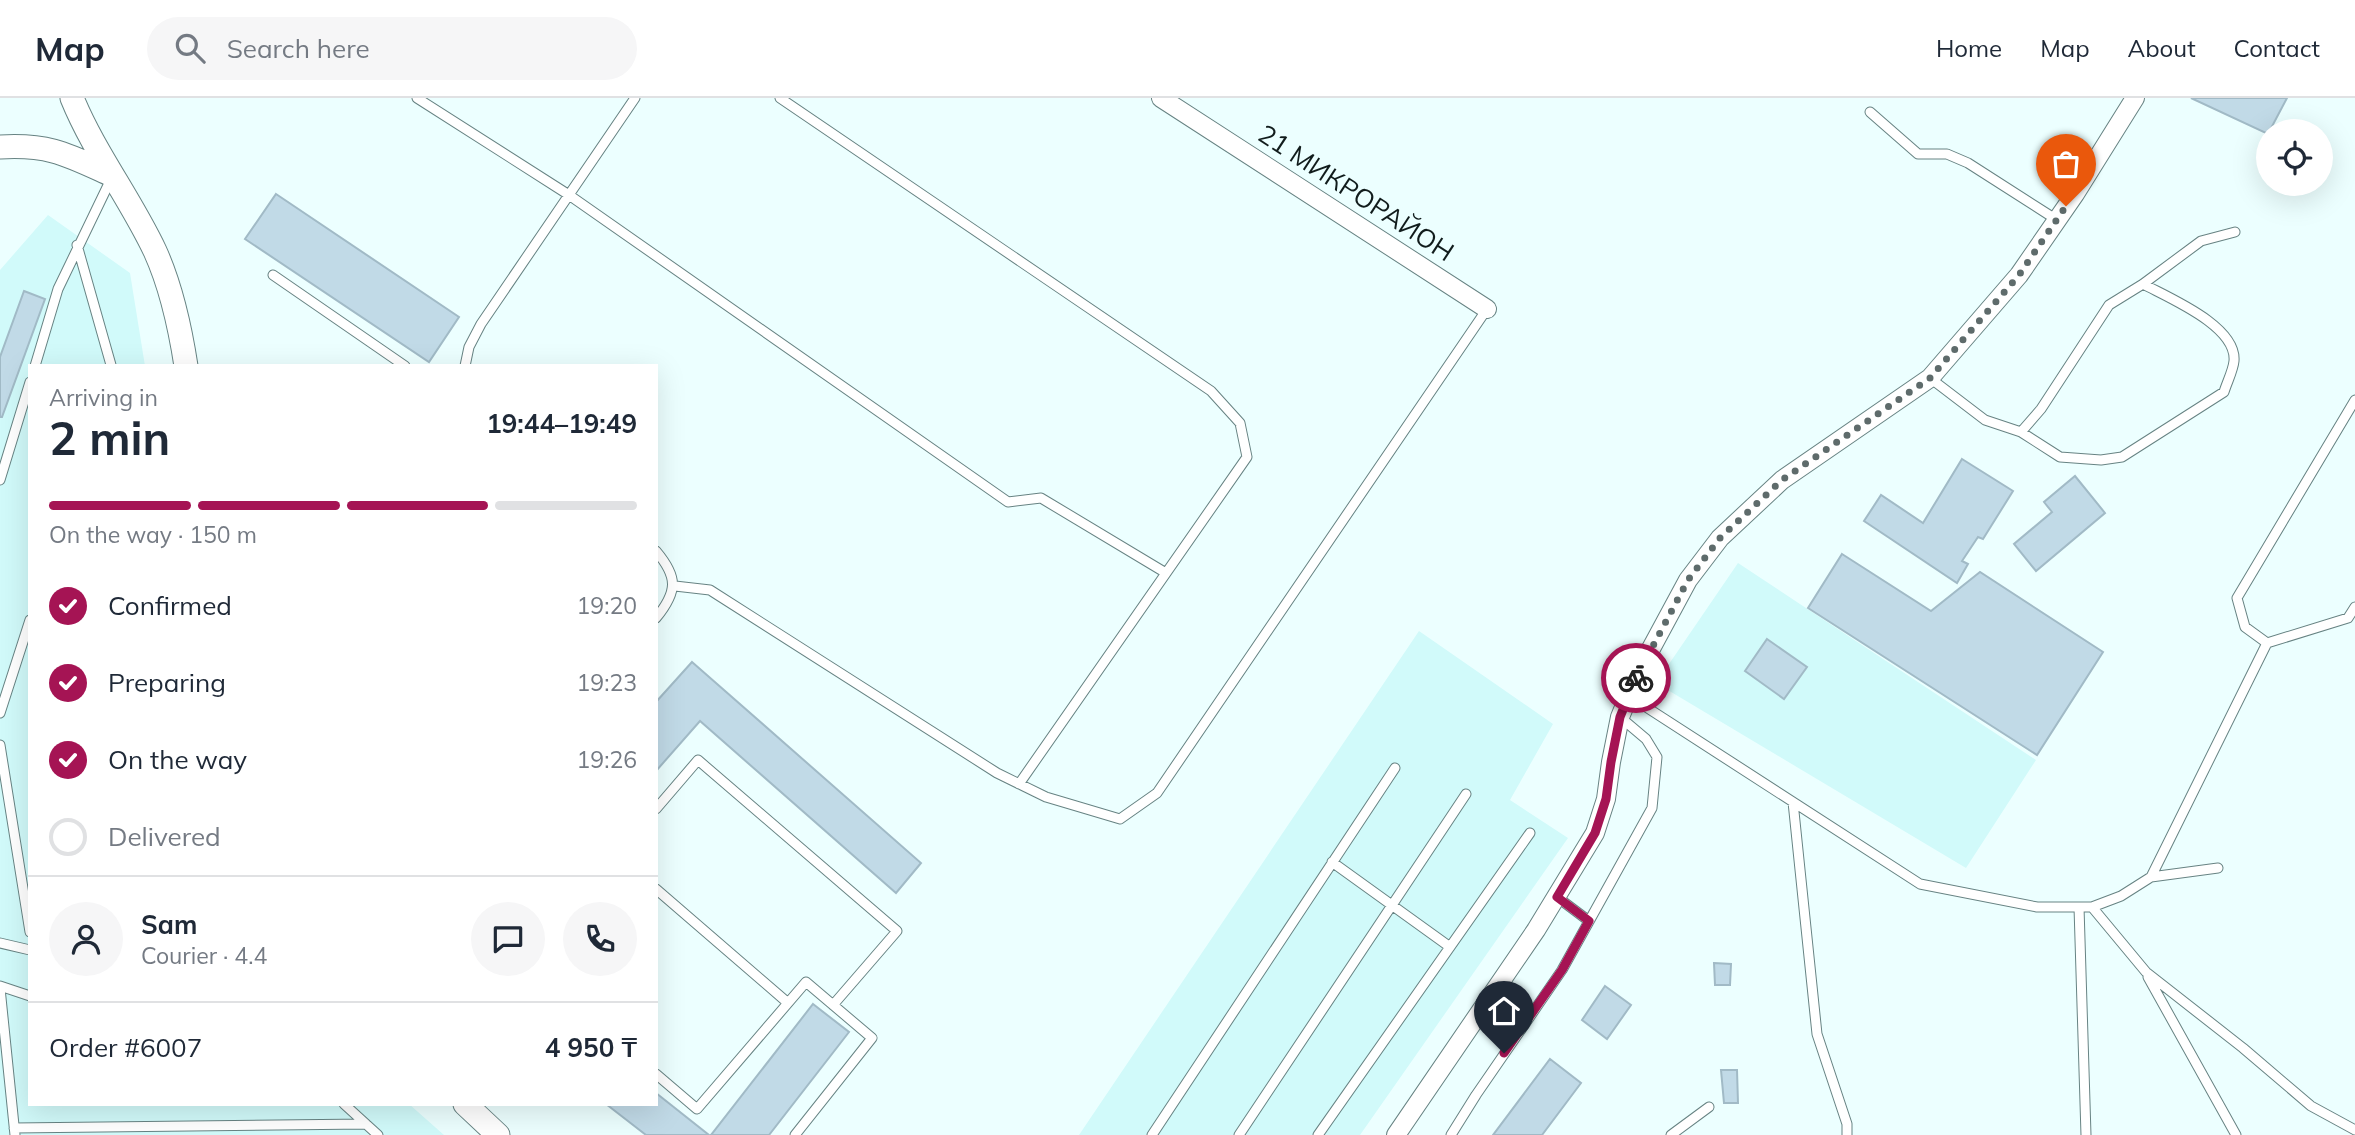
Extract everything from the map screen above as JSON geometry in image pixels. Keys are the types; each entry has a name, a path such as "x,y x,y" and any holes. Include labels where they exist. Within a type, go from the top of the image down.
{"street":[{"path":"72,98 91,139 155,251 172,298 186,364"},
{"name":"21 МИКРОРАЙОН","path":"1161,98 1486,309"},
{"path":"1396,1135 1536,930 1595,833 1606,799 1620,717 1640,669 1688,580 1720,538 1782,480 1930,378 2019,275 2135,98"},
{"path":"0,147 29,146 55,150 112,175"},
{"path":"467,1106 498,1135"}],"lane":[{"path":"417,98 569,195 1008,502 1041,498 1166,573"},
{"path":"465,364 469,347 481,324 635,98"},
{"path":"780,98 1211,391 1240,424 1247,457 1019,784"},
{"path":"1870,112 1918,155 1947,154 1968,163 2057,220"},
{"path":"36,364 58,289 112,175"},
{"path":"2021,432 2041,409 2109,305 2143,284 2201,241 2235,232"},
{"path":"77,245 110,364"},
{"path":"273,275 402,364"},
{"path":"1930,378 1985,420 2021,432 2060,457 2101,460 2122,457 2224,392 2234,360 2231,342 2206,319 2143,284"},
{"path":"675,586 710,590 997,773 1046,797 1120,819 1157,793 1486,309"},
{"path":"0,480 28,389"},
{"path":"2267,643 2245,627 2236,598 2355,400"},
{"path":"658,554 671,572 675,586 658,615"},
{"path":"2151,877 2267,643 2348,618 2355,607"},
{"path":"0,713 28,626"},
{"path":"1629,696 1920,884 2037,907 2092,907 2121,896 2151,877 2218,868"},
{"path":"1451,1135 1562,970 1652,808 1657,757 1646,739 1620,717"},
{"path":"0,745 28,920"},
{"path":"658,807 698,760 897,931 833,1005"},
{"path":"1152,1135 1395,768"},
{"path":"1239,1135 1466,794"},
{"path":"1793,802 1816,1034 1847,1124 1847,1135"},
{"path":"1318,1135 1530,833"},
{"path":"1332,862 1450,947"},
{"path":"658,891 788,1003"},
{"path":"1557,897 1589,921"},
{"path":"2079,907 2086,1135"},
{"path":"2092,907 2146,972 2236,1135"},
{"path":"0,943 28,950"},
{"path":"2146,972 2243,1048 2311,1106 2355,1130"},
{"path":"658,1076 697,1109 806,982 872,1038 795,1135"},
{"path":"28,995 0,987 15,1131 366,1124"},
{"path":"346,1106 378,1135"},
{"path":"1671,1135 1709,1107"}],"shaded area":[{"path":"48,215 130,273 145,364 28,364 28,1106 411,1106 444,1135 0,1135 0,270"},
{"path":"1738,563 2036,760 1966,868 1656,683"},
{"path":"1419,631 1553,724 1510,800 1568,838 1360,1135 1079,1135"}],"building":[{"path":"2191,98 2287,98 2276,119 2256,119 2256,128"},
{"path":"276,194 459,317 429,362 245,239"},
{"path":"24,291 45,299 0,417 0,357"},
{"path":"1962,459 2013,491 1983,539 1978,537 1962,561 1968,564 1957,583 1864,521 1881,495 1923,523"},
{"path":"2075,476 2105,513 2036,571 2014,544 2052,512 2044,502"},
{"path":"1842,554 1931,611 1980,572 2103,652 2037,755 1808,608"},
{"path":"1767,639 1807,667 1784,699 1745,671"},
{"path":"692,662 921,863 896,893 700,721 658,769 658,700"},
{"path":"1714,963 1731,964 1730,985 1715,985"},
{"path":"1605,986 1631,1005 1607,1039 1582,1020"},
{"path":"813,1004 849,1032 769,1135 711,1135"},
{"path":"1550,1059 1581,1083 1542,1135 1493,1135"},
{"path":"1721,1070 1737,1070 1738,1103 1724,1103"},
{"path":"658,1095 709,1135 646,1135 609,1106 658,1106"}],"way so far":[{"path":"1636,678 1688,580 1720,538 1782,480 1930,378 2019,275 2066,206"}],"route":[{"path":"1504,1053 1562,970 1589,921 1557,897 1595,833 1606,799 1620,717 1636,678"}]}
